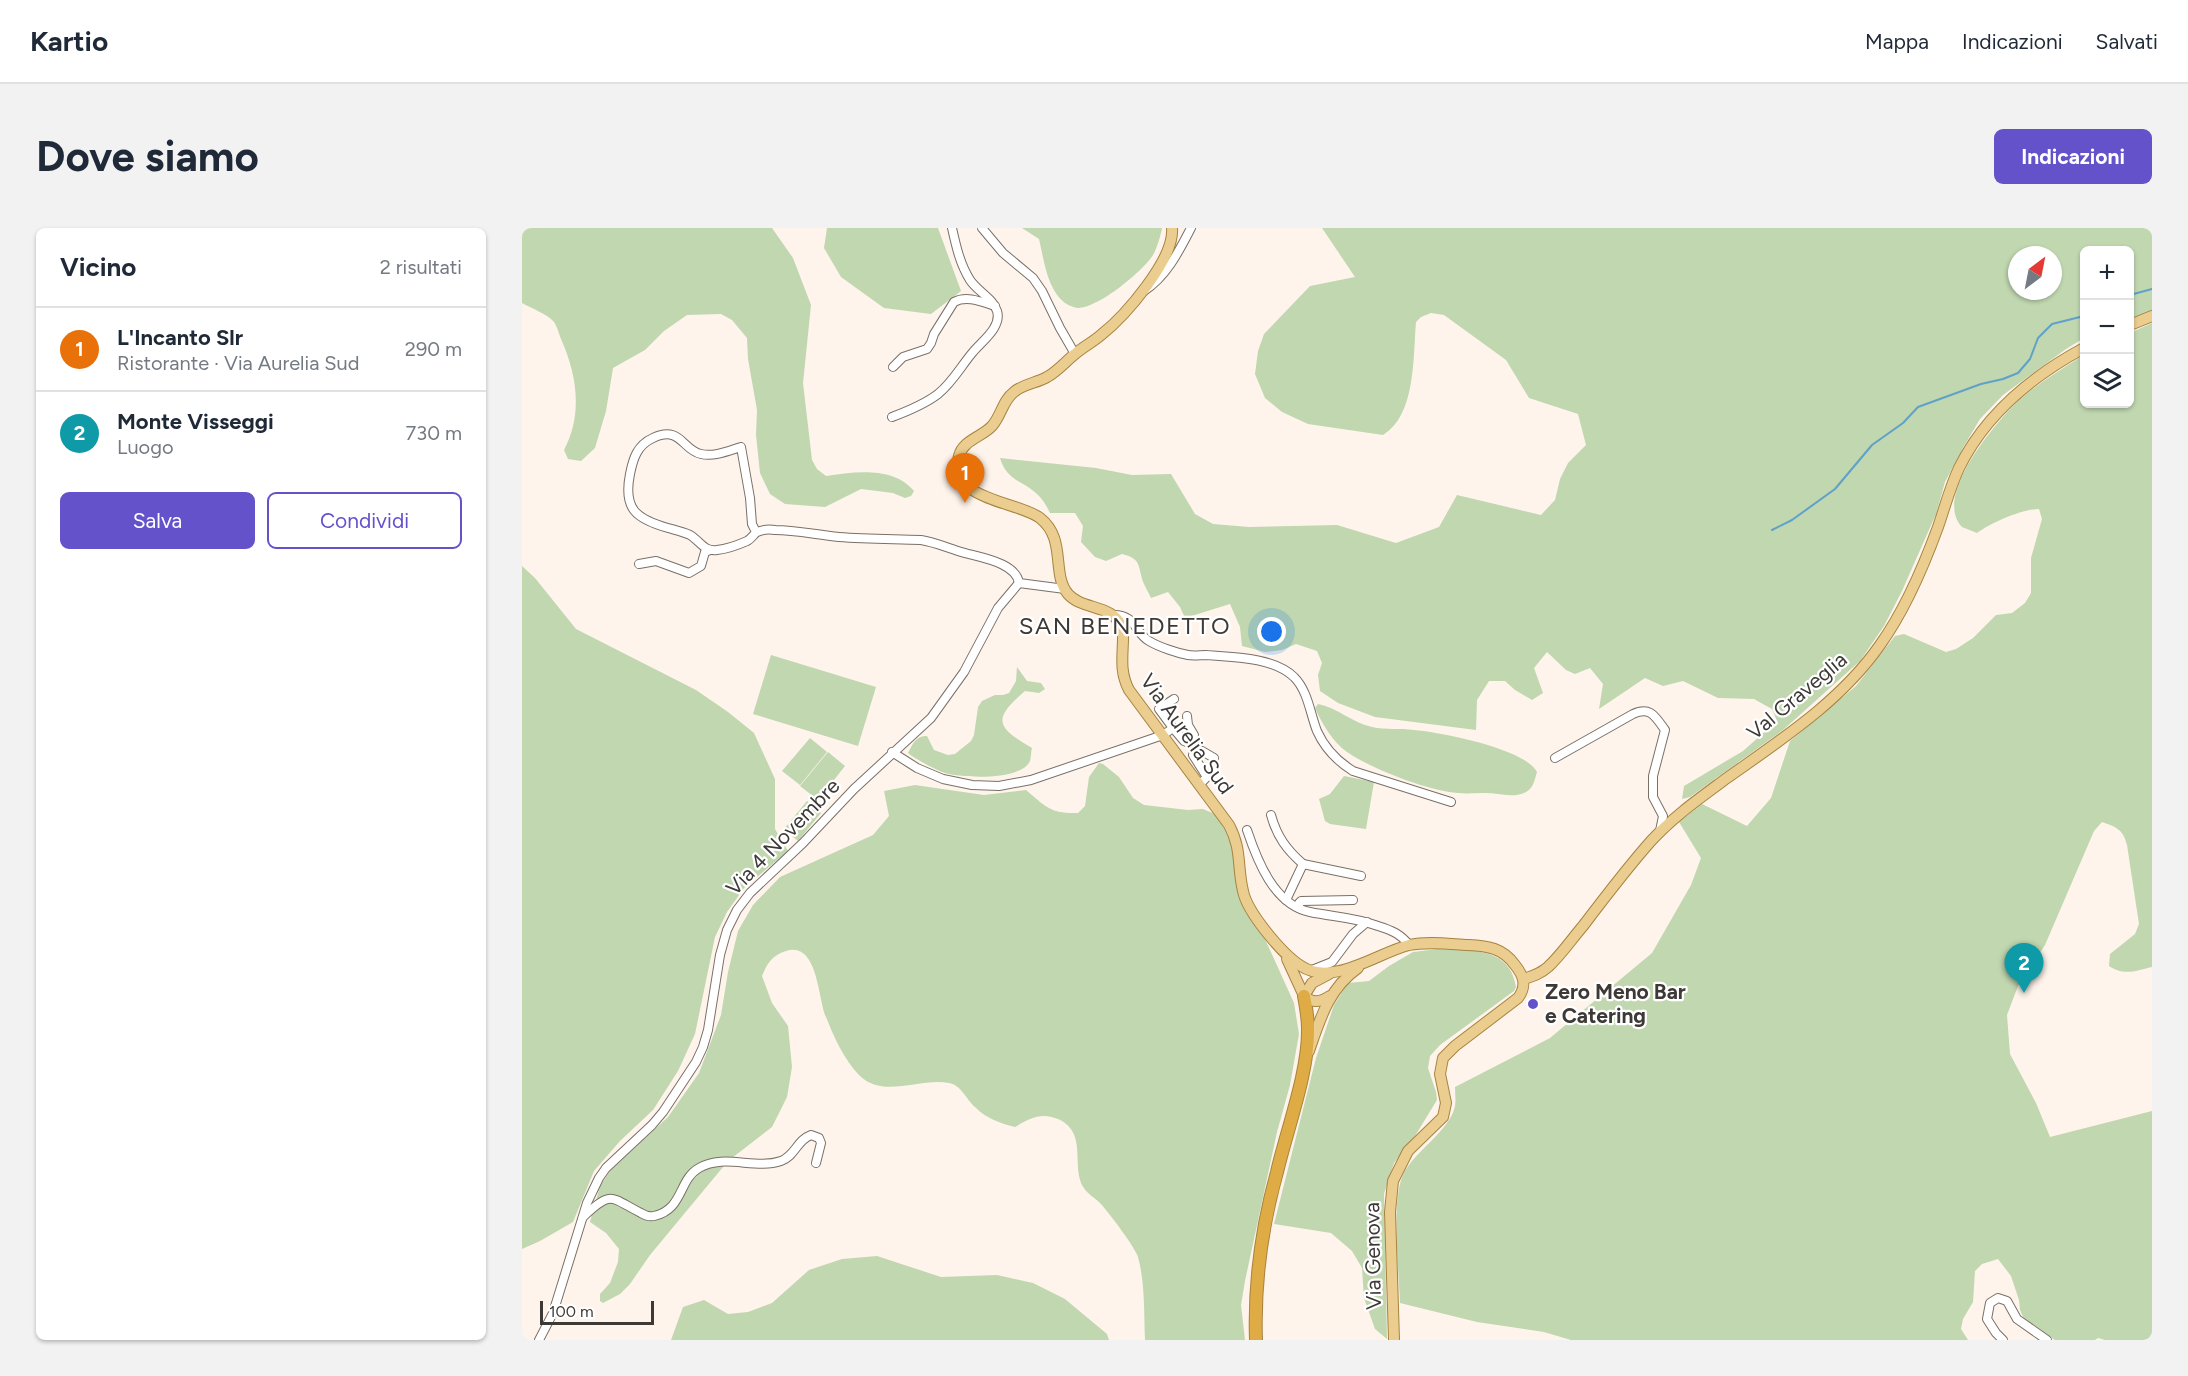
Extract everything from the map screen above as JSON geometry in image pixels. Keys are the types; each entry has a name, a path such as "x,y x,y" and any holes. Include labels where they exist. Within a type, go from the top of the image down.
{"highway":[{"path":"1256,1340 1257,1281 1262,1244 1276,1174 1304,1068 1308,1028 1304,996"}],"main road":[{"path":"1114,615 1075,599 1065,589 1055,538 1046,524 1036,515 990,499 972,490 960,477 957,466 961,450 992,426 1015,391 1047,377 1119,319 1139,295 1168,252 1172,242 1172,228"},
{"path":"2134,323 2152,316"},
{"name":"Val Graveglia","path":"1524,979 1538,975 1556,959 1634,860 1660,831 1695,800 1790,733 1833,697 1857,673 1880,646 1902,608 1923,564 1956,474 1980,434 1996,412 2017,392 2080,351"},
{"name":"Via Aurelia Sud","path":"1114,615 1121,624 1123,636 1122,671 1124,679 1234,834 1240,853 1246,902 1292,959 1312,970"},
{"path":"1274,939 1293,970 1304,996 1317,1002 1330,996"},
{"path":"1304,996 1312,983 1409,945 1438,944 1495,948 1509,957 1524,979"},
{"path":"1304,1068 1321,1014 1330,996 1346,978 1366,963"},
{"path":"1312,970 1338,971"},
{"name":"Via Genova","path":"1394,1340 1390,1212 1393,1181 1408,1151 1443,1117 1446,1103 1440,1074 1443,1058 1455,1046 1512,1003 1521,993 1524,979"}],"street":[{"path":"892,417 937,394 958,374 972,353 993,329 998,319 995,307 971,281 962,264 952,228"},
{"path":"982,228 1003,253 1037,284 1075,354"},
{"path":"1139,295 1153,285 1168,268 1191,228"},
{"path":"893,367 903,357 927,349 934,334 958,299 978,301 995,307"},
{"path":"756,532 752,524 741,447 723,453 704,455 693,450 684,440 664,434 644,443 637,451 632,464 627,493 636,515 657,525 690,535 710,550 718,550 747,541 756,532 779,530 837,537 933,542 999,563 1015,574 1019,583 1065,589"},
{"path":"639,564 656,561 689,573 701,566 705,552 710,550"},
{"name":"Via 4 Novembre","path":"539,1340 553,1313 586,1203 599,1178 606,1168 663,1112 696,1062 708,1030 720,955 727,930 737,910 750,893 892,752 924,724 944,701 964,672 998,608 1019,583"},
{"path":"1114,615 1127,618 1150,642 1188,656 1206,655 1259,660 1276,665 1288,672 1301,686 1318,732 1331,754 1340,762 1353,771 1452,802"},
{"path":"1123,636 1140,632"},
{"path":"1174,699 1159,709 1184,741 1191,744 1194,735 1188,725 1187,716"},
{"path":"1555,758 1632,714 1642,710 1650,713 1665,730 1653,776 1653,797 1663,816 1660,831"},
{"path":"892,752 917,768 943,779 972,785 999,786 1030,780 1163,735 1173,728"},
{"path":"1199,785 1207,777 1193,755 1194,753 1198,750 1214,758"},
{"path":"1271,815 1278,837 1291,854 1303,864 1361,876"},
{"path":"1247,830 1258,860 1272,884 1287,900 1308,912 1357,918 1393,932 1409,945"},
{"path":"1287,900 1303,864"},
{"path":"1299,908 1301,901 1353,900"},
{"path":"1312,970 1332,962 1353,934 1367,922"},
{"path":"583,1217 603,1200 611,1198 620,1200 646,1216 658,1215 677,1203 685,1183 700,1167 724,1162 779,1162 790,1156 802,1139 811,1135 819,1138 821,1143 816,1163"},
{"path":"2003,1340 1987,1319 1989,1303 1998,1298 2007,1301 2018,1319 2047,1340"}],"green space":[{"path":"522,228 772,228 793,258 811,305 803,383 812,460 817,469 826,476 861,472 884,474 895,478 914,491 911,496 905,498 893,493 861,489 825,507 785,504 770,494 760,473 756,435 757,410 748,359 747,338 732,320 721,314 687,315 664,331 645,350 613,368 606,411 595,448 581,461 568,459 564,450 574,423 576,409 574,380 567,353 554,322 522,303"},
{"path":"827,228 938,228 961,291 931,314 884,308 841,277 824,248"},
{"path":"1022,228 1162,229 1153,255 1139,270 1108,296 1078,308 1066,304 1054,290 1047,274 1039,239"},
{"path":"1322,228 2152,228 2152,313 2134,317 2134,246 2080,246 2080,340 2003,395 1980,419 1945,482 1936,514 1902,591 1884,626 1860,661 1783,730 1690,797 1682,799 1684,786 1743,751 1777,721 1772,709 1754,699 1718,698 1683,681 1663,686 1645,678 1599,709 1603,684 1590,668 1575,674 1566,670 1547,652 1534,668 1543,693 1532,700 1505,681 1489,681 1477,700 1476,730 1375,717 1338,703 1320,691 1318,675 1322,663 1317,651 1296,644 1282,650 1265,652 1242,646 1240,627 1230,604 1185,618 1180,607 1168,592 1151,598 1138,564 1133,558 1122,554 1106,561 1095,557 1081,542 1083,526 1075,513 1050,513 1039,496 1011,476 1003,466 1000,458 1096,468 1132,475 1171,474 1195,514 1213,524 1249,527 1337,525 1396,543 1439,527 1457,495 1541,515 1555,500 1560,479 1568,463 1586,445 1578,414 1529,398 1506,360 1444,315 1431,313 1416,322 1413,368 1407,400 1394,426 1383,435 1308,424 1282,412 1265,398 1255,374 1258,351 1264,334 1310,286 1355,277"},
{"path":"2152,323 2152,967 2125,972 2109,966 2110,954 2135,934 2139,924 2127,845 2118,829 2102,822 2094,831 2045,945 2018,986 2007,1015 2010,1054 2036,1103 2050,1137 2152,1111 2152,1340 2098,1338 2095,1340 2055,1340 2024,1319 2011,1276 1998,1259 1982,1264 1975,1271 1973,1302 1963,1319 1961,1329 1968,1340 1571,1340 1544,1332 1477,1322 1400,1303 1397,1256 1399,1187 1408,1166 1452,1115 1455,1104 1455,1087 1550,1038 1652,953 1691,885 1701,858 1679,822 1702,804 1747,826 1771,798 1790,741 1856,686 1895,636 1904,634 1946,652 1956,649 1973,638 1996,615 2012,613 2025,603 2031,593 2031,558 2042,519 2039,509 2007,517 1977,533 1962,527 1955,514 1955,497 1961,479 1984,441 2020,399 2080,358 2080,408 2134,408 2134,331"},
{"path":"522,566 535,578 576,629 696,690 754,733 775,779 775,829 788,851 744,888 727,912 715,937 695,1034 678,1071 653,1110 620,1141 594,1171 573,1222 522,1249"},
{"path":"771,655 876,687 858,746 753,714"},
{"path":"1017,667 1027,681 1041,683 1045,689 1039,693 1025,691 1003,716 1005,728 1032,748 1030,761 1024,767 1004,775 977,777 953,775 936,769 908,753 917,739 927,736 934,750 948,755 955,754 971,741 978,707 982,701 995,695 1009,693 1016,681"},
{"path":"1318,704 1372,727 1443,734 1500,749 1530,764 1537,772 1534,781 1525,792 1508,795 1446,791 1401,778 1358,759 1342,748 1321,720 1315,708"},
{"path":"810,738 827,752 800,785 782,771"},
{"path":"828,752 845,766 818,800 800,786"},
{"path":"1099,763 1119,777 1133,798 1144,805 1188,810 1203,809 1215,814 1231,839 1238,892 1246,913 1260,928 1294,1003 1299,1034 1290,1085 1277,1132 1245,1281 1241,1305 1245,1340 1145,1340 1143,1287 1138,1257 1110,1215 1084,1188 1078,1170 1076,1141 1067,1125 1058,1119 1046,1116 1031,1119 1015,1127 999,1122 980,1111 960,1089 949,1083 891,1087 870,1083 854,1070 840,1048 823,1009 811,963 797,950 777,955 768,964 762,976 772,1003 788,1026 792,1067 787,1097 772,1127 728,1161 650,1255 630,1284 620,1294 603,1303 600,1301 600,1294 610,1283 618,1262 619,1249 606,1233 590,1222 600,1186 610,1171 668,1117 699,1073 721,1015 738,931 753,905 780,877 873,835 889,816 884,791 915,785 984,795 1026,790 1055,811 1078,813 1085,806 1089,777"},
{"path":"1344,776 1374,782 1366,829 1330,824 1325,821 1319,799 1330,794"},
{"path":"807,801 821,813 798,841 784,829"},
{"path":"1438,949 1475,951 1497,957 1506,964 1516,987 1514,991 1440,1045 1430,1056 1428,1068 1437,1100 1415,1136 1394,1163 1384,1194 1387,1339 1375,1329 1364,1298 1362,1268 1352,1251 1331,1233 1274,1224 1316,1058 1334,1005 1348,983 1369,981 1413,952"},
{"path":"877,1256 941,1277 997,1275 1033,1283 1065,1299 1107,1334 1109,1340 671,1340 683,1307 704,1300 728,1314 748,1312 772,1303 809,1270 842,1259"}],"waterway":[{"path":"2134,294 2152,289"},
{"path":"1772,530 1792,520 1835,489 1872,445 1903,423 1918,407 2018,373 2030,359 2038,338 2052,324 2080,317"}],"place":[{"name":"L'Incanto Slr","path":"965,503"},
{"name":"Monte Visseggi","path":"2024,993"},
{"name":"Zero Meno Bar e Catering","path":"1533,1004"}],"district":[{"name":"SAN BENEDETTO","path":"1125,626"}]}
